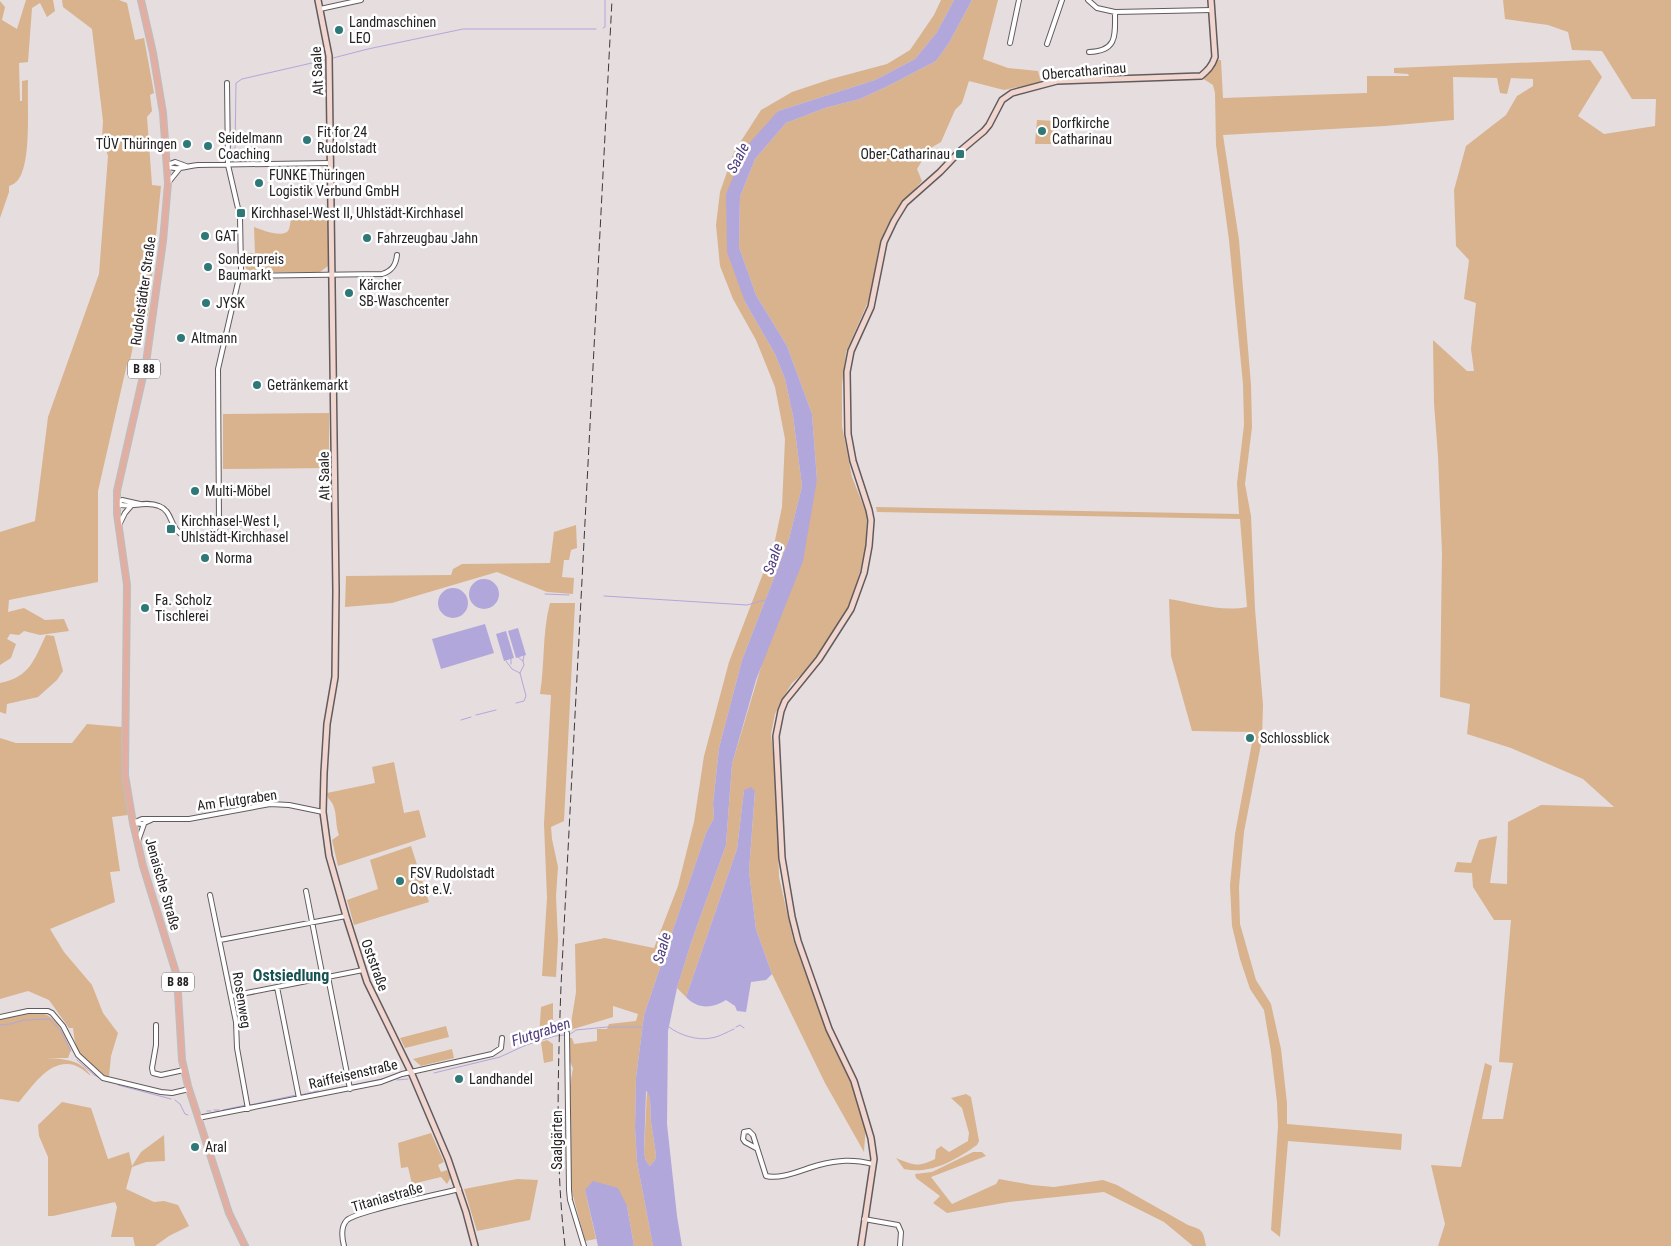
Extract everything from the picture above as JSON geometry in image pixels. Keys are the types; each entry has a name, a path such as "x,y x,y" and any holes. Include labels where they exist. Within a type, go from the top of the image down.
{"main road":[{"name":"Rudolstädter Straße","path":"125,704 127,585 117,504 123,463 146,363 163,242 168,183 166,140 159,89 141,0"},
{"name":"Alt Saale","path":"318,0 329,56 336,591 335,677"},
{"path":"1211,0 1212,10"},
{"name":"Obercatharinau","path":"873,1164 873,1146 854,1081 830,1029 798,941 792,917 782,858 776,736 785,701 819,659 851,608 864,573 871,520 853,461 848,434 847,372 851,351 873,299 884,242 894,221 905,203 984,131 1002,100 1008,94 1057,81 1201,76 1209,70 1215,57 1212,10"},
{"name":"Oststraße","path":"335,677 325,745 323,812 329,856 363,970 378,1007 410,1072 459,1189 475,1246"},
{"name":"Jenaische Straße","path":"125,704 125,775 137,843 177,976 184,1070 231,1218 245,1246"},
{"path":"861,1246 873,1164"}],"street":[{"path":"320,9 361,0"},
{"path":"1010,43 1019,0"},
{"path":"1047,44 1057,21 1062,0"},
{"path":"1088,0 1097,8 1115,12 1212,10"},
{"path":"1089,52 1105,50 1113,42 1115,12"},
{"path":"117,504 122,500 140,504 153,504 162,508 166,511 173,526 182,535 206,535 211,533 218,525 220,515 219,361 241,276 240,217 228,165 227,83"},
{"path":"166,166 175,162 186,166"},
{"path":"166,166 174,169 186,166 330,163"},
{"path":"168,183 180,168"},
{"path":"241,276 382,274 392,269 397,255"},
{"path":"117,504 131,506 140,504"},
{"path":"119,526 125,513 131,506"},
{"name":"Am Flutgraben","path":"133,823 138,820 189,819 276,804 323,812"},
{"name":"Am Flutgraben","path":"144,824 153,819"},
{"path":"133,823 144,824 137,843"},
{"path":"306,891 350,1089"},
{"name":"Rosenweg","path":"210,895 236,1022 237,1048 248,1108"},
{"path":"220,940 346,916"},
{"path":"231,996 363,970"},
{"path":"277,987 299,1098"},
{"path":"0,1017 28,1011 48,1011 60,1022 78,1055 104,1078 161,1092 172,1093 189,1089"},
{"path":"156,1025 153,1073 161,1075 184,1070"},
{"name":"Saalgärten","path":"567,1035 569,1190 570,1200 584,1246"},
{"name":"Raiffeisenstraße","path":"198,1118 350,1089 381,1082 410,1072 492,1054 501,1048 502,1038"},
{"path":"756,1148 745,1142 743,1139 744,1132 751,1132 763,1169 766,1176 770,1177 836,1161 857,1160 873,1164"},
{"name":"Titaniastraße","path":"344,1246 342,1237 343,1226 351,1218 382,1208 459,1189"},
{"path":"864,1219 898,1225 901,1232 900,1246"}],"shaded area":[{"path":"26,0 53,0 55,11 47,17 40,3 32,8 28,62 19,63 20,101 22,101 22,81 28,80 26,154 20,177 9,186 9,192 0,218 0,1 5,7 2,20 17,29"},
{"path":"62,0 119,0 127,3 135,40 144,38 154,93 150,95 152,111 147,117 152,185 161,186 148,316 136,315 130,344 133,346 130,361 127,364 98,491 98,582 9,600 8,612 24,608 45,620 64,619 69,631 40,635 24,631 19,635 10,634 7,639 16,644 11,658 0,665 0,532 35,521 48,417 99,274 108,156 102,138 103,121 92,29 63,7"},
{"path":"941,0 954,0 937,32 915,59 875,80 778,111 726,194 745,302 775,354 785,379 793,416 802,486 789,539 742,660 719,748 713,804 714,818 706,833 644,1015 636,1078 635,1128 637,1162 653,1246 634,1246 627,1206 585,1190 596,1239 585,1241 571,1188 570,1085 573,1068 570,1062 569,1038 572,1038 574,1044 597,1041 597,1029 607,1029 609,1024 636,1021 638,1014 613,1006 613,1017 570,1030 576,992 575,944 605,938 654,948 678,886 694,822 704,756 729,662 774,545 782,507 785,439 775,387 756,340 733,299 720,266 716,225 720,192 734,152 761,110 792,92 887,64 910,50 934,15"},
{"path":"954,0 972,0 949,43 936,61 860,99 825,108 786,123 755,159 740,197 739,247 756,295 787,346 812,414 817,480 803,561 756,680 732,764 726,845 677,988 668,1031 667,1124 682,1246 653,1246 637,1162 635,1128 636,1078 644,1015 706,833 714,818 713,804 719,748 742,660 789,539 802,486 793,416 785,379 775,354 745,302 727,252 726,194 745,148 778,111 875,80 915,59 937,32","holes":["647,1091 650,1099 656,1155 655,1160 650,1166 646,1161 644,1153"]},
{"path":"972,0 998,0 983,59 1008,68 1038,71 1041,82 1004,90 969,81 962,103 955,110 941,142 929,149 917,169 922,181 900,206 886,228 878,251 871,295 846,352 842,385 842,426 852,477 867,515 866,546 849,606 817,658 792,683 775,714 771,734 776,782 779,877 793,939 826,1029 852,1078 866,1123 864,1152 825,1083 772,974 756,929 749,871 755,792 744,790 737,849 686,997 677,988 726,845 732,764 817,480 812,414 787,346 756,295 739,247 740,197 755,159 786,123 825,108 860,99 936,61 949,43"},
{"path":"1503,0 1671,0 1671,1246 1438,1246 1445,1224 1431,1165 1461,1167 1485,1063 1492,1066 1482,1119 1503,1119 1513,1063 1499,1062 1511,920 1494,920 1473,887 1472,873 1454,872 1457,862 1471,863 1479,840 1497,836 1490,883 1507,884 1508,822 1541,805 1614,807 1583,779 1511,748 1467,734 1470,704 1440,697 1442,553 1434,403 1433,340 1467,371 1474,371 1471,349 1476,303 1464,299 1469,260 1456,246 1454,190 1466,146 1506,115 1517,96 1533,86 1533,79 1511,78 1507,94 1500,93 1497,78 1453,77 1454,120 1385,126 1223,135 1239,240 1251,385 1252,427 1245,484 1251,516 1255,609 1263,705 1262,739 1244,832 1239,887 1240,924 1256,980 1271,1004 1281,1049 1287,1103 1287,1124 1402,1134 1401,1150 1288,1141 1280,1237 1271,1230 1278,1126 1271,1052 1264,1010 1250,989 1232,926 1230,885 1235,834 1254,732 1192,731 1171,656 1169,599 1217,608 1247,607 1240,519 877,512 876,507 1239,514 1237,483 1244,425 1243,384 1229,240 1216,145 1215,93 1213,85 1202,78 1208,74 1218,60 1221,60 1223,98 1367,93 1367,76 1409,76 1408,74 1394,73 1394,68 1590,60 1602,77 1578,116 1604,134 1655,126 1656,99 1632,99 1602,51 1572,50 1568,32 1548,25 1505,19"},
{"path":"1037,120 1057,121 1057,144 1035,144"},
{"path":"291,220 328,220 328,266 320,272 248,272 244,264 243,253 255,253 254,227 280,234 289,230"},
{"path":"329,413 329,468 223,469 223,414"},
{"path":"576,525 577,548 571,550 569,560 564,560 562,577 574,578 573,594 547,592 497,572 392,603 345,607 346,576 451,575 453,569 462,564 550,563 554,532"},
{"path":"484,579 495,583 499,594 495,605 484,609 473,605 469,594 473,583"},
{"path":"453,588 464,592 468,603 464,614 453,618 442,614 438,603 442,592"},
{"path":"550,603 575,603 564,821 551,827 558,867 556,977 542,976 547,898 544,824 551,695 540,694 547,614"},
{"path":"485,624 494,653 441,669 432,639"},
{"path":"518,628 526,655 516,658 508,631"},
{"path":"506,631 514,658 504,661 496,634"},
{"path":"46,635 54,636 63,671 57,680 38,697 7,704 6,714 0,712 0,683 25,672 34,660"},
{"path":"87,724 122,727 123,771 128,815 112,817 120,871 110,872 115,902 50,929 64,952 92,985 103,1013 118,1033 111,1056 109,1077 87,1063 80,1055 76,1046 73,1028 69,1028 49,1000 28,991 0,999 0,738 16,743 72,743"},
{"path":"394,762 404,813 419,810 426,837 338,866 332,840 339,835 334,806 327,793 375,783 372,767"},
{"path":"751,787 755,791 749,871 756,929 772,974 766,980 751,982 746,1012 737,1011 735,1006 726,1000 715,1005 700,1006 686,997 737,849 744,790"},
{"path":"411,846 429,902 354,925 347,900 378,889 370,860"},
{"path":"553,1003 553,1035 539,1038 541,1007"},
{"path":"38,1012 45,1014 55,1021 71,1050 68,1058 46,1058 77,1063 87,1070 91,1076 74,1065 65,1064 57,1066 36,1081 19,1102 0,1099 0,1018"},
{"path":"446,1026 449,1037 405,1048 400,1038"},
{"path":"547,1040 553,1044 553,1061 544,1063 541,1042"},
{"path":"452,1049 454,1058 421,1066 413,1059"},
{"path":"647,1090 650,1099 656,1155 655,1160 650,1166 646,1161 644,1153"},
{"path":"966,1094 971,1097 979,1141 977,1145 952,1161 933,1168 923,1170 904,1169 896,1158 912,1164 924,1164 935,1159 936,1150 941,1146 949,1152 968,1141 969,1133 962,1108 951,1098"},
{"path":"62,1102 91,1108 108,1159 129,1152 132,1166 141,1152 164,1135 165,1161 146,1162 132,1167 126,1189 154,1202 164,1201 178,1205 189,1226 169,1236 155,1246 135,1246 133,1237 111,1237 117,1207 115,1202 48,1216 48,1157 39,1136 38,1125"},
{"path":"431,1133 444,1162 438,1165 441,1172 447,1170 451,1177 447,1184 441,1177 412,1184 408,1167 401,1168 398,1143"},
{"path":"973,1152 982,1152 986,1156 931,1177 952,1204 996,1184 999,1179 1054,1187 1103,1180 1117,1185 1202,1231 1206,1246 1193,1246 1164,1222 1104,1192 1009,1202 947,1213 933,1203 940,1196 916,1178 915,1174 932,1172"},
{"path":"517,1179 538,1180 530,1220 477,1231 464,1189"},
{"path":"593,1181 618,1188 627,1206 634,1246 598,1246 585,1190"}],"waterway":[{"path":"603,28 605,27 605,0"},
{"path":"333,58 463,29 596,29"},
{"path":"235,150 236,83 242,79 325,60"},
{"path":"545,594 569,595"},
{"path":"604,596 747,605 765,600"},
{"path":"523,661 524,655"},
{"path":"518,657 523,661 524,665 520,673"},
{"path":"511,659 511,664"},
{"path":"506,661 512,669 520,673 526,696 524,701 516,703"},
{"path":"476,715 496,710"},
{"path":"461,720 471,717"},
{"name":"Flutgraben","path":"0,1025 25,1020 49,1019 60,1030 71,1051"},
{"path":"736,1027 740,1025 744,1028"},
{"path":"66,1026 68,1032"},
{"name":"Flutgraben","path":"569,1035 576,1030 607,1027 643,1027"},
{"path":"669,1027 683,1035 700,1039 717,1037 734,1029"},
{"name":"Flutgraben","path":"434,1073 500,1057 526,1045 555,1036 565,1035"},
{"name":"Flutgraben","path":"77,1060 94,1075 109,1082"},
{"name":"Flutgraben","path":"352,1085 386,1078"},
{"name":"Flutgraben","path":"397,1080 408,1079"},
{"name":"Flutgraben","path":"118,1085 171,1099"},
{"name":"Flutgraben","path":"322,1091 347,1086"},
{"name":"Flutgraben","path":"300,1095 318,1091"},
{"name":"Flutgraben","path":"250,1105 296,1095"},
{"name":"Flutgraben","path":"175,1100 180,1104 185,1114 188,1115"},
{"name":"Flutgraben","path":"223,1110 246,1105"},
{"name":"Flutgraben","path":"214,1110 219,1110"}],"railway":[{"path":"565,1246 559,1149 558,1083 561,986 612,0"}],"place":[{"name":"Landmaschinen LEO","path":"339,30"},
{"name":"Dorfkirche Catharinau","path":"1042,131"},
{"name":"Fit for 24 Rudolstadt","path":"307,140"},
{"name":"TÜV Thüringen","path":"187,144"},
{"name":"Seidelmann Coaching","path":"208,146"},
{"name":"Ober-Catharinau","path":"960,154"},
{"name":"FUNKE Thüringen Logistik Verbund GmbH","path":"259,183"},
{"name":"Kirchhasel-West II, Uhlstädt-Kirchhasel","path":"241,213"},
{"name":"GAT","path":"205,236"},
{"name":"Fahrzeugbau Jahn","path":"367,238"},
{"name":"Sonderpreis Baumarkt","path":"208,267"},
{"name":"Kärcher SB-Waschcenter","path":"349,293"},
{"name":"JYSK","path":"206,303"},
{"name":"Altmann","path":"181,338"},
{"name":"Getränkemarkt","path":"257,385"},
{"name":"Multi-Möbel","path":"195,491"},
{"name":"Kirchhasel-West I, Uhlstädt-Kirchhasel","path":"171,529"},
{"name":"Norma","path":"205,558"},
{"name":"Fa. Scholz Tischlerei","path":"145,608"},
{"name":"Schlossblick","path":"1250,738"},
{"name":"FSV Rudolstadt Ost e.V.","path":"400,881"},
{"name":"Landhandel","path":"459,1079"},
{"name":"Aral","path":"195,1147"}],"district":[{"name":"Ostsiedlung","path":"291,975"}],"water label":[{"name":"Saale","path":"738,158"},
{"name":"Saale","path":"773,559"},
{"name":"Saale","path":"662,948"}]}
